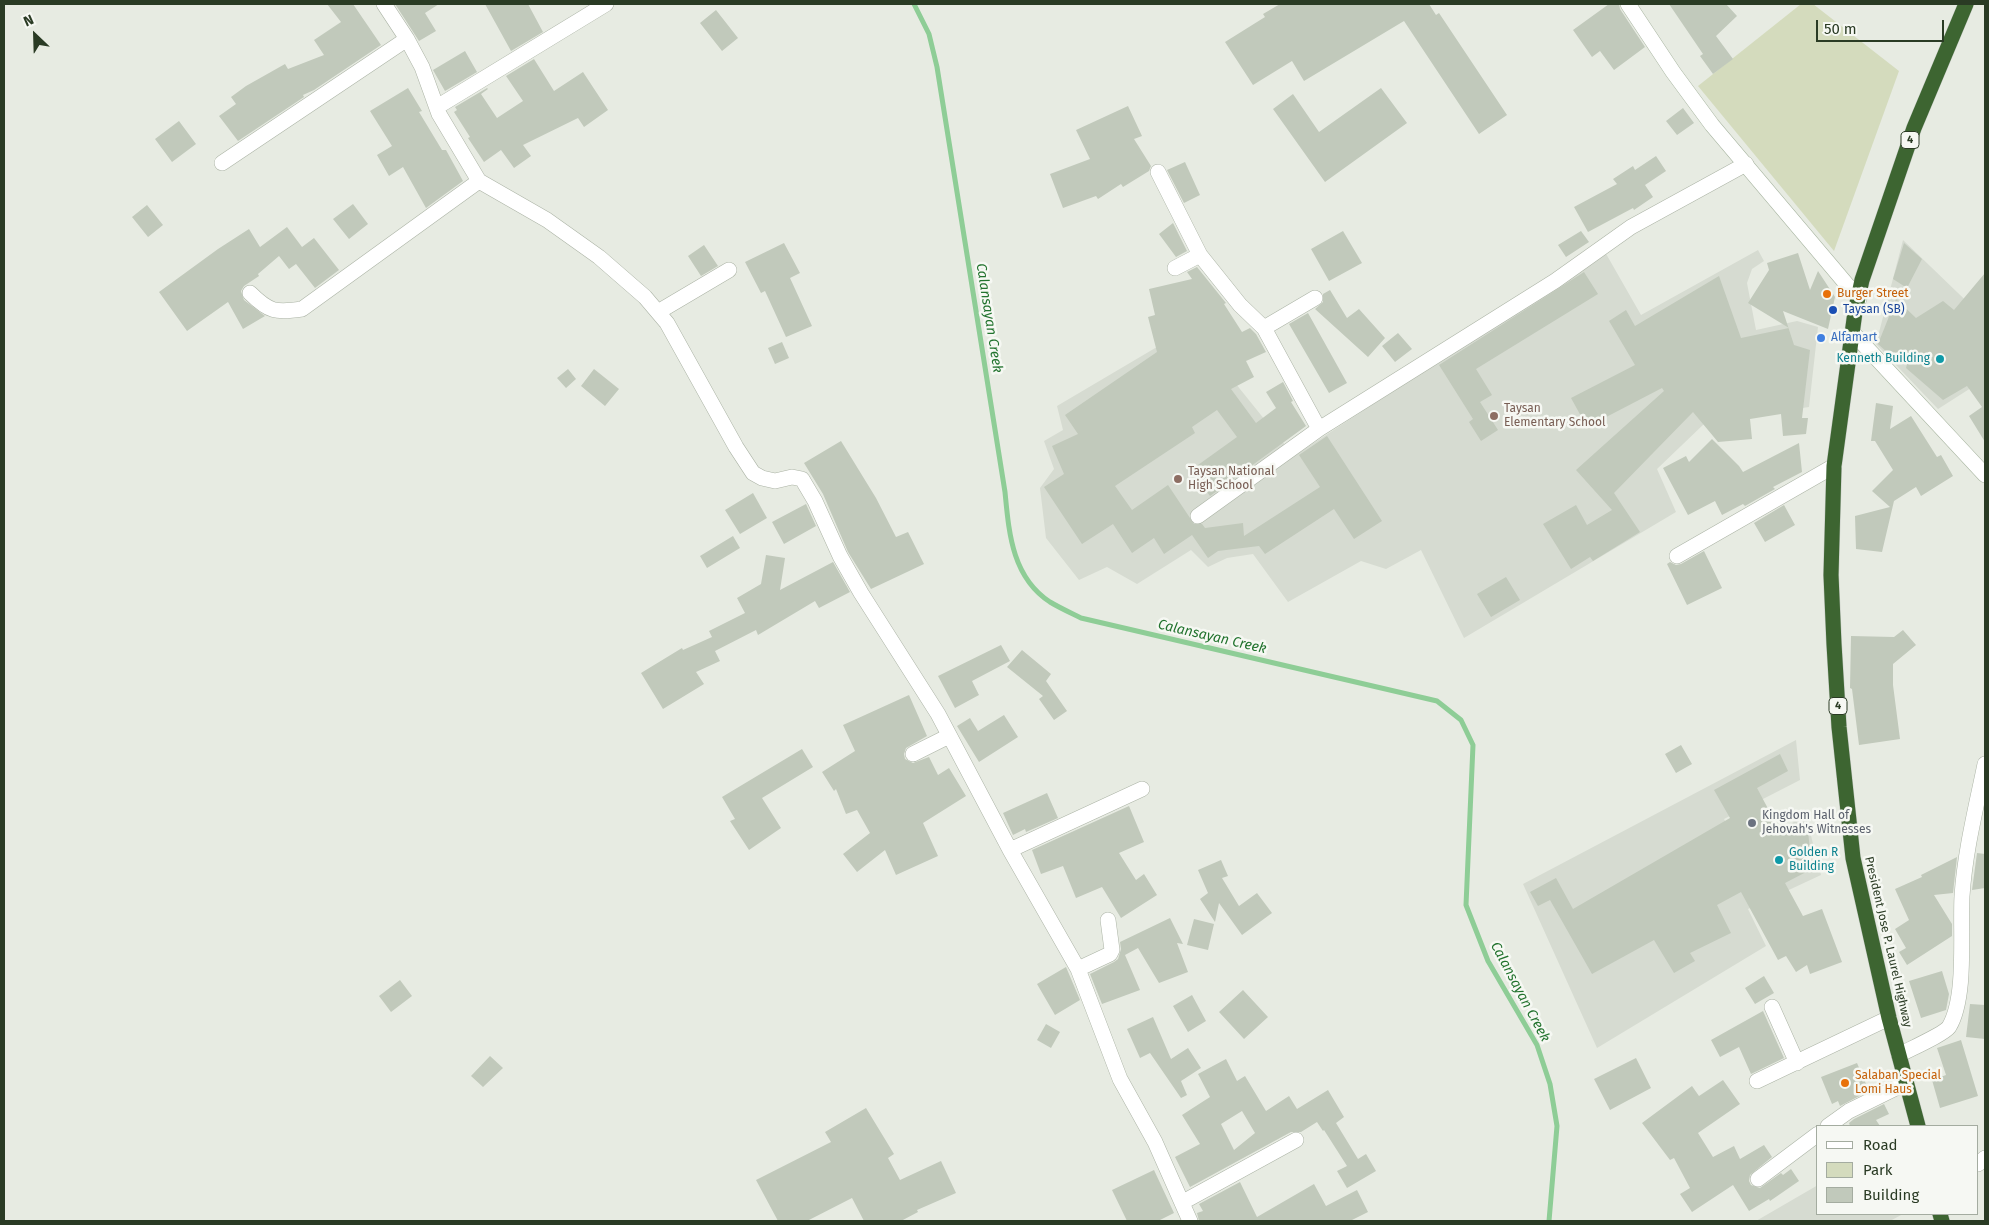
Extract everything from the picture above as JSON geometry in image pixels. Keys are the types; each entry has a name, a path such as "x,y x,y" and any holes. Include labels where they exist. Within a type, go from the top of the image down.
{"highway":[{"name":"President Jose P. Laurel Highway","path":"1918,1125 1889,1018 1853,858 1839,727 1831,575 1834,466 1852,333 1862,280 1914,128 1966,4"}],"street":[{"path":"384,4 407,39 422,67 439,114 479,181 547,220 599,257 645,297 667,323 736,447 752,472 762,478 775,481 792,477 802,480 815,501 840,556 861,594 938,714 1010,850 1078,969 1120,1079 1155,1142 1190,1221"},
{"path":"437,107 606,4"},
{"path":"1628,4 1673,72 1712,125 1859,299"},
{"path":"222,163 407,39"},
{"path":"1198,516 1319,429 1555,281 1631,227 1746,164"},
{"path":"1158,172 1200,255 1240,306 1264,328 1319,429"},
{"path":"250,293 261,304 280,312 302,308 479,181"},
{"path":"1176,268 1200,255"},
{"path":"658,312 729,270"},
{"path":"1264,328 1314,298"},
{"path":"1852,333 1985,475"},
{"path":"1677,556 1834,466"},
{"path":"913,754 949,736"},
{"path":"1899,1054 1947,1030 1954,1016 1960,982 1963,885 1969,836 1985,764"},
{"path":"1010,850 1142,789"},
{"path":"1078,969 1110,954 1112,950 1108,920"},
{"path":"1772,1007 1797,1063"},
{"path":"1756,1081 1889,1018"},
{"path":"1829,1125 1850,1110 1906,1084"},
{"path":"1758,1179 1816,1136"},
{"path":"1182,1202 1296,1140"}],"shaded area":[{"name":"Kenneth Building","path":"1903,240 1985,319 1985,379 1938,409 1876,344"},
{"path":"1758,250 1764,261 1752,269 1747,283 1756,330 1797,321 1818,327 1809,407 1705,423 1657,469 1676,512 1464,638 1421,550 1386,569 1361,561 1288,602 1253,554 1227,558 1208,567 1191,550 1137,584 1107,567 1079,580 1046,538 1040,488 1054,469 1044,441 1063,430 1057,406 1162,344 1215,358 1294,456 1605,252 1641,315"},
{"path":"1796,740 1800,780 1724,819 1740,849 1806,816 1821,875 1748,909 1766,946 1597,1048 1523,884"},
{"path":"1816,1186 1816,1215 1901,1215 1890,1221 1756,1221"}],"green space":[{"path":"1801,4 1813,4 1899,71 1834,251 1698,86"}],"building":[{"path":"327,4 353,4 381,45 314,90 303,95 304,97 238,141 219,116 236,104 231,97 246,86 285,64 288,69 324,55 314,40 341,22"},
{"path":"395,4 439,4 425,13 436,31 419,41"},
{"path":"485,4 528,4 543,32 511,51"},
{"path":"1280,4 1429,4 1436,15 1439,13 1507,115 1479,134 1404,21 1304,81 1292,61 1253,85 1225,42 1265,17 1263,14"},
{"path":"1609,4 1619,4 1620,9 1645,47 1614,70 1600,51 1592,57 1573,30"},
{"path":"1669,4 1726,4 1737,16 1716,36 1733,59 1713,74 1700,56 1703,54"},
{"path":"716,10 738,38 722,51 700,23"},
{"path":"465,51 477,72 445,91 433,70"},
{"path":"534,59 554,91 583,72 608,110 584,127 578,118 523,145 531,156 514,168 501,150 484,162 454,112 457,110 455,107 487,88 481,94 497,118 523,101 506,76"},
{"path":"408,88 422,111 419,112 442,150 446,150 463,181 426,208 403,167 389,176 377,155 392,146 370,111"},
{"path":"1381,88 1407,123 1325,182 1273,109 1293,94 1319,132"},
{"path":"1128,106 1142,136 1134,139 1151,166 1149,171 1123,187 1121,184 1098,199 1096,196 1063,208 1050,174 1090,159 1076,130"},
{"path":"1683,108 1694,123 1677,135 1666,121"},
{"path":"179,121 196,144 172,162 155,139"},
{"path":"1656,156 1666,171 1645,185 1653,197 1634,210 1633,208 1588,232 1574,207 1617,184 1613,179 1633,166 1635,170"},
{"path":"1185,162 1200,195 1184,203 1167,170"},
{"path":"353,204 368,224 349,239 333,219"},
{"path":"147,205 163,225 148,237 132,217"},
{"path":"1173,223 1187,251 1176,257 1159,234"},
{"path":"287,227 302,247 314,238 339,270 315,288 296,264 289,269 279,256 258,274 259,276 244,286 241,291 244,300 265,316 243,329 228,302 187,331 159,292 249,229 260,247"},
{"path":"1343,231 1362,263 1329,281 1311,249"},
{"path":"1581,231 1589,242 1566,257 1558,245"},
{"path":"784,243 800,273 790,278 812,326 786,337 765,291 761,293 745,262"},
{"path":"1904,243 1922,259 1907,288 1893,279"},
{"path":"704,245 718,266 701,276 688,256"},
{"path":"1798,253 1810,290 1818,271 1835,297 1828,329 1783,311 1788,328 1748,303 1769,270 1767,263"},
{"path":"1197,267 1226,303 1224,304 1242,332 1250,328 1256,334 1266,352 1246,361 1254,377 1231,389 1256,423 1276,408 1266,392 1283,382 1293,401 1291,402 1306,426 1210,496 1191,470 1237,437 1217,410 1192,427 1195,433 1115,486 1132,510 1168,485 1194,524 1202,524 1205,528 1243,523 1244,536 1320,487 1299,455 1327,436 1382,521 1354,539 1334,509 1265,554 1259,546 1218,551 1208,558 1192,535 1164,554 1154,538 1132,553 1113,524 1082,544 1044,487 1064,474 1052,446 1078,434 1065,415 1157,352 1148,317 1155,315 1149,289 1192,279 1187,272"},
{"path":"1584,272 1598,294 1476,369 1492,395 1480,402 1498,430 1481,441 1469,422 1473,419 1439,365"},
{"name":"Kenneth Building","path":"1985,273 1985,442 1969,416 1982,407 1967,386 1943,400 1906,368 1908,361 1888,353 1878,344 1896,299 1916,318 1943,301 1954,310"},
{"path":"1719,276 1741,338 1789,328 1794,345 1810,350 1802,418 1808,418 1806,434 1783,436 1781,414 1750,419 1752,439 1718,442 1693,412 1614,493 1640,532 1593,561 1590,557 1571,569 1543,524 1576,505 1587,525 1612,510 1576,470 1664,391 1662,388 1587,427 1571,398 1635,365 1609,321 1626,310 1635,326"},
{"path":"1330,290 1347,318 1359,309 1385,338 1368,357 1315,309 1323,302 1323,294"},
{"path":"1308,313 1347,383 1329,393 1289,324"},
{"path":"1398,333 1412,349 1395,362 1382,346"},
{"path":"782,342 789,358 775,364 768,348"},
{"path":"568,369 576,379 566,388 557,378"},
{"path":"594,369 619,389 605,406 581,386"},
{"path":"1876,403 1893,406 1890,429 1911,416 1937,457 1941,455 1953,476 1921,496 1916,487 1894,501 1882,552 1856,549 1855,516 1890,507 1872,491 1893,470 1875,441 1871,441"},
{"path":"1712,439 1743,472 1799,443 1802,472 1773,487 1775,489 1745,506 1743,504 1722,515 1715,501 1688,515 1663,468 1686,456 1689,462"},
{"path":"841,441 876,498 896,537 908,532 924,564 871,589 848,552 823,494 804,463"},
{"path":"753,493 767,518 740,534 725,510"},
{"path":"806,504 816,526 784,544 772,522"},
{"path":"1784,505 1795,525 1765,542 1754,523"},
{"path":"733,536 740,548 707,568 700,556"},
{"path":"1704,551 1722,588 1687,605 1667,564 1670,562 1676,565 1681,564"},
{"path":"766,555 785,558 780,590 833,562 850,592 819,608 815,601 758,635 756,630 715,651 720,661 696,672 704,684 663,709 641,673 682,648 683,650 712,637 709,631 745,613 737,598 761,584"},
{"path":"1506,577 1520,600 1491,617 1477,594"},
{"path":"1903,630 1916,645 1893,664 1893,685 1900,739 1859,745 1852,689 1850,688 1851,636 1894,637"},
{"path":"1001,645 1010,661 972,681 979,695 955,708 938,676"},
{"path":"1022,650 1051,674 1046,681 1067,711 1054,720 1039,699 1043,696 1007,667"},
{"path":"909,695 927,736 906,748 905,759 913,763 929,757 938,775 949,768 966,796 923,823 938,856 896,875 885,850 857,872 843,854 870,833 857,810 846,814 836,789 834,791 822,772 855,751 843,725"},
{"path":"1004,715 1018,737 979,762 957,726 970,718 978,731"},
{"path":"1681,745 1692,764 1676,773 1665,754"},
{"path":"802,749 813,767 762,798 781,828 749,850 730,821 735,819 722,797"},
{"path":"1780,754 1788,771 1757,788 1781,833 1807,822 1812,869 1785,883 1803,916 1822,909 1842,962 1810,974 1807,965 1796,972 1786,956 1778,960 1741,892 1717,905 1731,933 1690,953 1695,961 1674,973 1654,940 1592,974 1550,900 1538,906 1530,892 1556,878 1573,909 1730,818 1714,790"},
{"path":"1047,793 1058,818 1026,832 1025,829 1013,835 1003,813"},
{"path":"1129,806 1144,842 1119,853 1136,880 1144,874 1157,895 1121,918 1102,887 1076,898 1063,866 1041,874 1032,850"},
{"path":"1977,853 1985,854 1985,888 1972,890"},
{"path":"1957,857 1953,893 1934,895 1952,924 1952,936 1907,965 1899,952 1906,948 1895,929 1909,920 1895,889 1922,877 1921,875"},
{"path":"1221,860 1228,876 1222,878 1239,906 1257,893 1272,913 1242,935 1219,903 1215,922 1200,899 1208,893 1198,870"},
{"path":"1170,918 1183,944 1177,943 1188,972 1159,983 1138,948 1125,955 1140,990 1102,1004 1090,974 1118,959 1121,949 1120,942"},
{"path":"1194,919 1214,924 1208,950 1187,945"},
{"path":"1066,967 1080,1000 1055,1015 1037,984"},
{"path":"1942,971 1949,994 1946,1010 1921,1018 1909,981"},
{"path":"1764,976 1774,993 1755,1004 1745,988"},
{"path":"400,980 412,996 391,1012 379,996"},
{"path":"1243,990 1268,1017 1244,1039 1219,1012"},
{"path":"1192,995 1206,1021 1188,1032 1173,1006"},
{"path":"1970,1004 1985,1005 1985,1039 1966,1037"},
{"path":"1763,1011 1784,1058 1751,1074 1739,1047 1720,1057 1711,1040"},
{"path":"1153,1017 1171,1059 1188,1048 1201,1068 1181,1081 1187,1095 1181,1098 1150,1053 1140,1058 1127,1029"},
{"path":"1046,1024 1060,1032 1051,1048 1037,1040"},
{"path":"1961,1040 1978,1096 1940,1108 1932,1080 1946,1075 1937,1048"},
{"path":"490,1056 503,1068 483,1087 471,1076"},
{"path":"1636,1058 1651,1088 1610,1110 1594,1079"},
{"path":"1226,1059 1237,1081 1245,1076 1266,1111 1289,1096 1297,1109 1328,1090 1344,1117 1336,1123 1358,1159 1366,1154 1376,1171 1347,1188 1337,1171 1347,1166 1317,1122 1301,1132 1291,1132 1190,1187 1175,1157 1200,1144 1182,1115 1210,1097 1198,1074","holes":["1242,1111 1255,1133 1234,1150 1221,1124"]},
{"name":"Salaban Special Lomi Haus","path":"1857,1063 1869,1091 1840,1106 1838,1101 1832,1104 1821,1077"},
{"path":"1723,1080 1740,1104 1698,1133 1713,1157 1734,1146 1740,1159 1764,1145 1772,1157 1750,1175 1749,1181 1751,1185 1760,1188 1781,1173 1783,1175 1791,1169 1799,1181 1770,1201 1769,1199 1749,1211 1733,1185 1692,1212 1680,1194 1690,1188 1674,1158 1670,1160 1642,1123 1692,1086 1699,1096"},
{"path":"1884,1104 1889,1114 1876,1120 1879,1125 1850,1125 1849,1123"},
{"path":"866,1108 894,1154 888,1158 900,1180 941,1161 956,1193 917,1210 918,1212 901,1221 864,1221 852,1198 807,1221 778,1221 756,1180 831,1142 825,1132"},
{"path":"1154,1170 1174,1213 1158,1221 1127,1221 1112,1190"},
{"path":"1240,1182 1257,1217 1314,1184 1326,1206 1357,1190 1368,1212 1350,1221 1199,1221 1197,1213 1203,1211 1199,1204"}],"waterway":[{"name":"Calansayan Creek","path":"914,4 929,34 937,67 1005,492 1008,523 1020,567 1037,592 1050,602 1081,618 1437,701 1461,720 1473,745 1466,905 1488,961 1537,1045 1550,1084 1557,1126 1549,1221"}],"place":[{"name":"Burger Street","path":"1827,294"},
{"name":"Taysan (SB)","path":"1833,310"},
{"name":"Alfamart","path":"1821,338"},
{"name":"Kenneth Building","path":"1940,359"},
{"name":"Taysan Elementary School","path":"1494,416"},
{"name":"Taysan National High School","path":"1178,479"},
{"name":"Kingdom Hall of Jehovah's Witnesses","path":"1752,823"},
{"name":"Golden R Building","path":"1779,860"},
{"name":"Salaban Special Lomi Haus","path":"1845,1083"}]}
